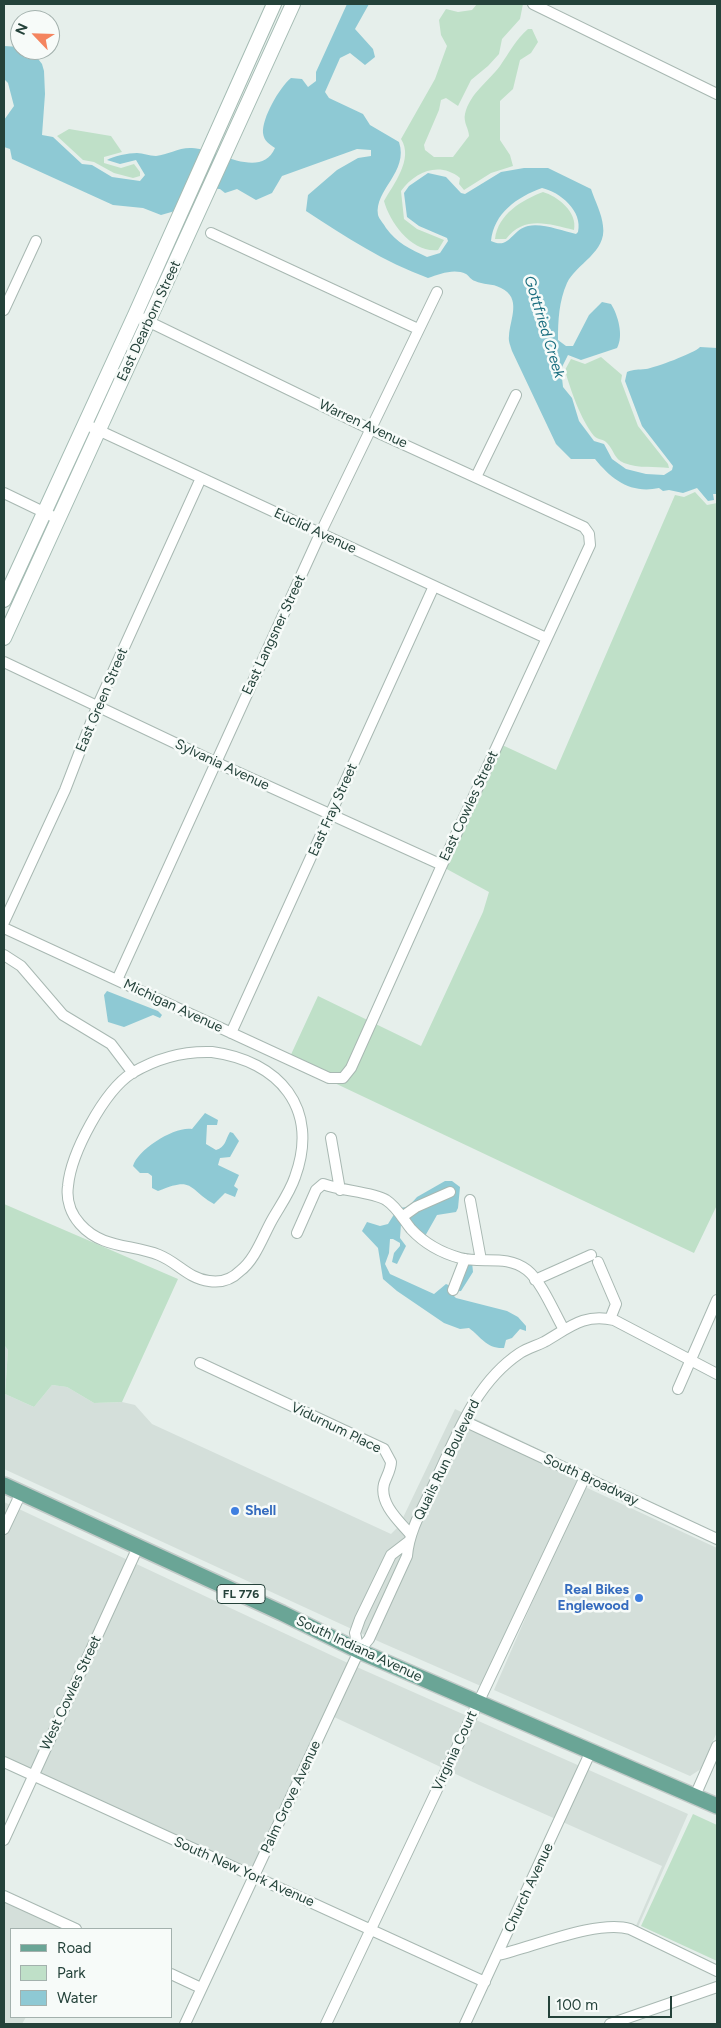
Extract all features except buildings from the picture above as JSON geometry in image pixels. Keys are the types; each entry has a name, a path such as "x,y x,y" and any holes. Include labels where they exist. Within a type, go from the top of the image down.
{"main road":[{"name":"East Dearborn Street","path":"5,596 135,315 274,4"},
{"name":"East Dearborn Street","path":"4,638 292,4"},
{"name":"South Indiana Avenue","path":"4,1485 359,1651 717,1806"}],"street":[{"path":"533,4 717,94"},
{"path":"211,233 418,329"},
{"path":"4,310 36,240"},
{"name":"East Langsner Street","path":"117,980 320,534 437,292"},
{"name":"Warren Avenue","path":"135,315 370,429 584,527 589,534"},
{"path":"476,477 516,395"},
{"name":"Euclid Avenue","path":"85,424 546,638"},
{"name":"East Green Street","path":"4,922 61,798 97,707 201,478"},
{"path":"4,493 58,519"},
{"name":"East Cowles Street","path":"343,1078 351,1068 442,865 590,545 589,534"},
{"name":"East Fray Street","path":"231,1033 434,586"},
{"name":"Sylvania Avenue","path":"4,662 215,762 442,865"},
{"name":"Michigan Avenue","path":"4,928 329,1078 343,1078"},
{"path":"4,955 21,966 63,1015 111,1044 132,1073"},
{"path":"184,1053 226,1054 250,1061 266,1070 284,1086 292,1098 298,1112 302,1134 301,1155 295,1177 248,1263 235,1276 220,1281 202,1280 161,1256 142,1249 108,1244 87,1231 71,1210 68,1187 74,1161 106,1100 132,1073 155,1062 184,1053"},
{"path":"331,1138 340,1190"},
{"path":"297,1233 316,1190 323,1184 340,1190 379,1197 394,1206 426,1242 449,1254 465,1259 508,1261 526,1270 535,1280 563,1328"},
{"path":"402,1217 416,1208 450,1192"},
{"path":"470,1200 481,1260"},
{"path":"535,1280 595,1258 616,1304 610,1320"},
{"path":"452,1290 465,1259"},
{"path":"678,1389 717,1300"},
{"name":"Quails Run Boulevard","path":"359,1651 369,1639 400,1573 407,1556 410,1539 477,1396 511,1360 563,1328 593,1318 610,1320 645,1335 717,1374"},
{"name":"Vidurnum Place","path":"200,1363 382,1448 391,1462 384,1486 384,1498 410,1539"},
{"name":"South Broadway","path":"464,1421 717,1539"},
{"name":"Virginia Court","path":"326,2024 585,1477"},
{"path":"4,1529 21,1493"},
{"name":"Quails Run Boulevard","path":"359,1651 355,1633 360,1619 390,1555 410,1539"},
{"name":"West Cowles Street","path":"4,1840 138,1547"},
{"name":"Palm Grove Avenue","path":"185,2024 359,1651"},
{"path":"695,1796 717,1746"},
{"name":"Church Avenue","path":"465,2024 591,1751"},
{"name":"South New York Avenue","path":"4,1762 485,1982"},
{"path":"4,1896 74,1928"},
{"path":"498,1955 599,1926 618,1926 630,1929 717,1970"},
{"path":"172,1974 201,1988"},
{"path":"610,2024 717,1987"}],"shaded area":[{"path":"4,1345 8,1350 5,1394 34,1407 52,1385 67,1387 94,1403 122,1402 135,1405 152,1424 391,1534 399,1526 455,1409 717,1534 585,1483 490,1690 380,1642 4,1469"},
{"path":"583,1486 717,1548 717,1732 701,1769 690,1776 494,1690"},
{"path":"4,1502 350,1664 688,1814 638,1927 635,1928 662,1866 479,1785 332,1716 258,1875 4,1760"},
{"path":"4,1894 65,1928 10,1928 10,2018 25,2018 22,2024 4,2024"}],"green space":[{"path":"477,4 523,4 520,19 502,39 499,54 471,80 458,106 446,98 441,100 439,110 424,145 425,150 434,157 453,157 469,136 465,123 467,107 475,94 500,66 520,37 528,29 532,29 538,42 531,53 520,60 513,89 500,101 500,140 510,155 513,166 491,173 464,190 459,184 460,178 452,173 444,170 428,171 413,179 401,191 404,219 417,229 444,240 438,250 428,250 419,247 403,235 391,218 384,201 397,180 404,163 404,147 401,139 435,79 447,46 441,35 439,20 446,9 458,12 472,10"},
{"path":"69,129 111,136 122,152 104,157 104,163 121,168 134,164 140,172 140,176 133,178 114,173 94,162 83,160 57,136"},
{"path":"543,192 560,201 570,211 573,217 574,230 537,223 529,224 513,231 506,239 495,239 501,222 512,209 527,199"},
{"path":"601,357 622,375 621,381 638,426 668,464 669,468 641,467 624,463 616,457 606,442 594,436 589,429 576,404 565,370 571,359 585,364"},
{"path":"695,492 707,505 717,503 717,1205 694,1253 288,1061 318,996 421,1046 483,912 489,892 443,867 500,744 556,770 675,495 684,497"},
{"path":"4,1204 178,1279 122,1402 94,1403 67,1387 52,1385 34,1407 5,1394 8,1350 4,1345"},
{"path":"693,1814 717,1825 717,1961 641,1926"}],"water":[{"name":"Gottfried Creek","path":"347,4 369,4 355,29 373,49 375,57 365,65 350,53 340,58 325,92 329,98 363,114 370,125 399,142 401,153 399,163 396,172 381,197 378,215 386,228 399,242 427,257 440,253 448,241 447,238 419,226 407,217 404,193 409,186 428,173 446,177 461,193 465,194 501,172 524,168 548,168 591,189 601,217 603,235 596,250 571,276 567,283 562,297 558,340 566,346 573,346 589,315 602,302 611,304 614,309 618,320 620,338 617,348 581,360 568,355 561,369 563,387 572,398 579,421 594,441 604,444 612,459 626,469 646,474 664,475 672,470 673,466 642,426 625,381 627,372 657,366 697,350 700,347 717,348 717,494 713,494 714,500 708,501 697,488 683,493 669,490 663,491 659,488 640,489 631,487 615,479 595,459 571,459 556,444 509,342 513,303 507,292 498,286 474,280 461,272 447,272 428,278 412,272 366,248 306,211 308,195 337,170 358,158 371,156 371,150 357,149 282,176 272,193 256,200 237,189 225,193 220,189 191,187 175,211 161,215 143,208 113,205 12,159 10,149 4,147 4,120 14,106 8,83 4,79 4,46 10,46 10,60 39,60 42,64 45,94 42,135 53,137 82,164 92,165 112,177 140,181 145,175 136,160 120,164 107,160 117,156 139,153 156,156 190,148 247,162 258,162 268,158 275,148 264,138 263,127 272,104 281,89 291,78 302,79 308,87 316,81 316,72","holes":["542,188 563,198 574,210 579,224 576,234 546,226 534,225 522,228 502,243 491,241 497,222 508,207 516,201"]},
{"path":"107,991 158,1011 162,1015 160,1018 153,1015 124,1027 108,1022 104,995"},
{"path":"205,1113 218,1120 217,1125 207,1125 206,1144 216,1150 219,1149 224,1145 230,1132 239,1141 230,1157 220,1158 218,1165 239,1175 234,1186 238,1189 235,1197 225,1193 214,1204 184,1184 178,1184 158,1191 152,1188 152,1176 148,1173 140,1173 133,1166 136,1159 149,1146 167,1135 176,1131 192,1129"},
{"path":"445,1181 452,1181 460,1187 456,1212 437,1215 424,1238 401,1224 400,1238 406,1246 397,1264 392,1262 394,1253 400,1246 400,1243 390,1239 389,1253 385,1264 390,1274 434,1294 446,1284 453,1287 460,1270 472,1262 473,1272 461,1291 453,1292 453,1295 456,1298 507,1311 518,1317 526,1326 526,1331 520,1329 512,1338 506,1340 504,1348 493,1347 469,1328 460,1329 444,1323 397,1291 383,1279 378,1248 362,1231 367,1222 380,1226 388,1224 398,1208 408,1207 417,1197"}],"place":[{"name":"Shell","path":"235,1511"},
{"name":"Real Bikes Englewood","path":"639,1598"}]}
